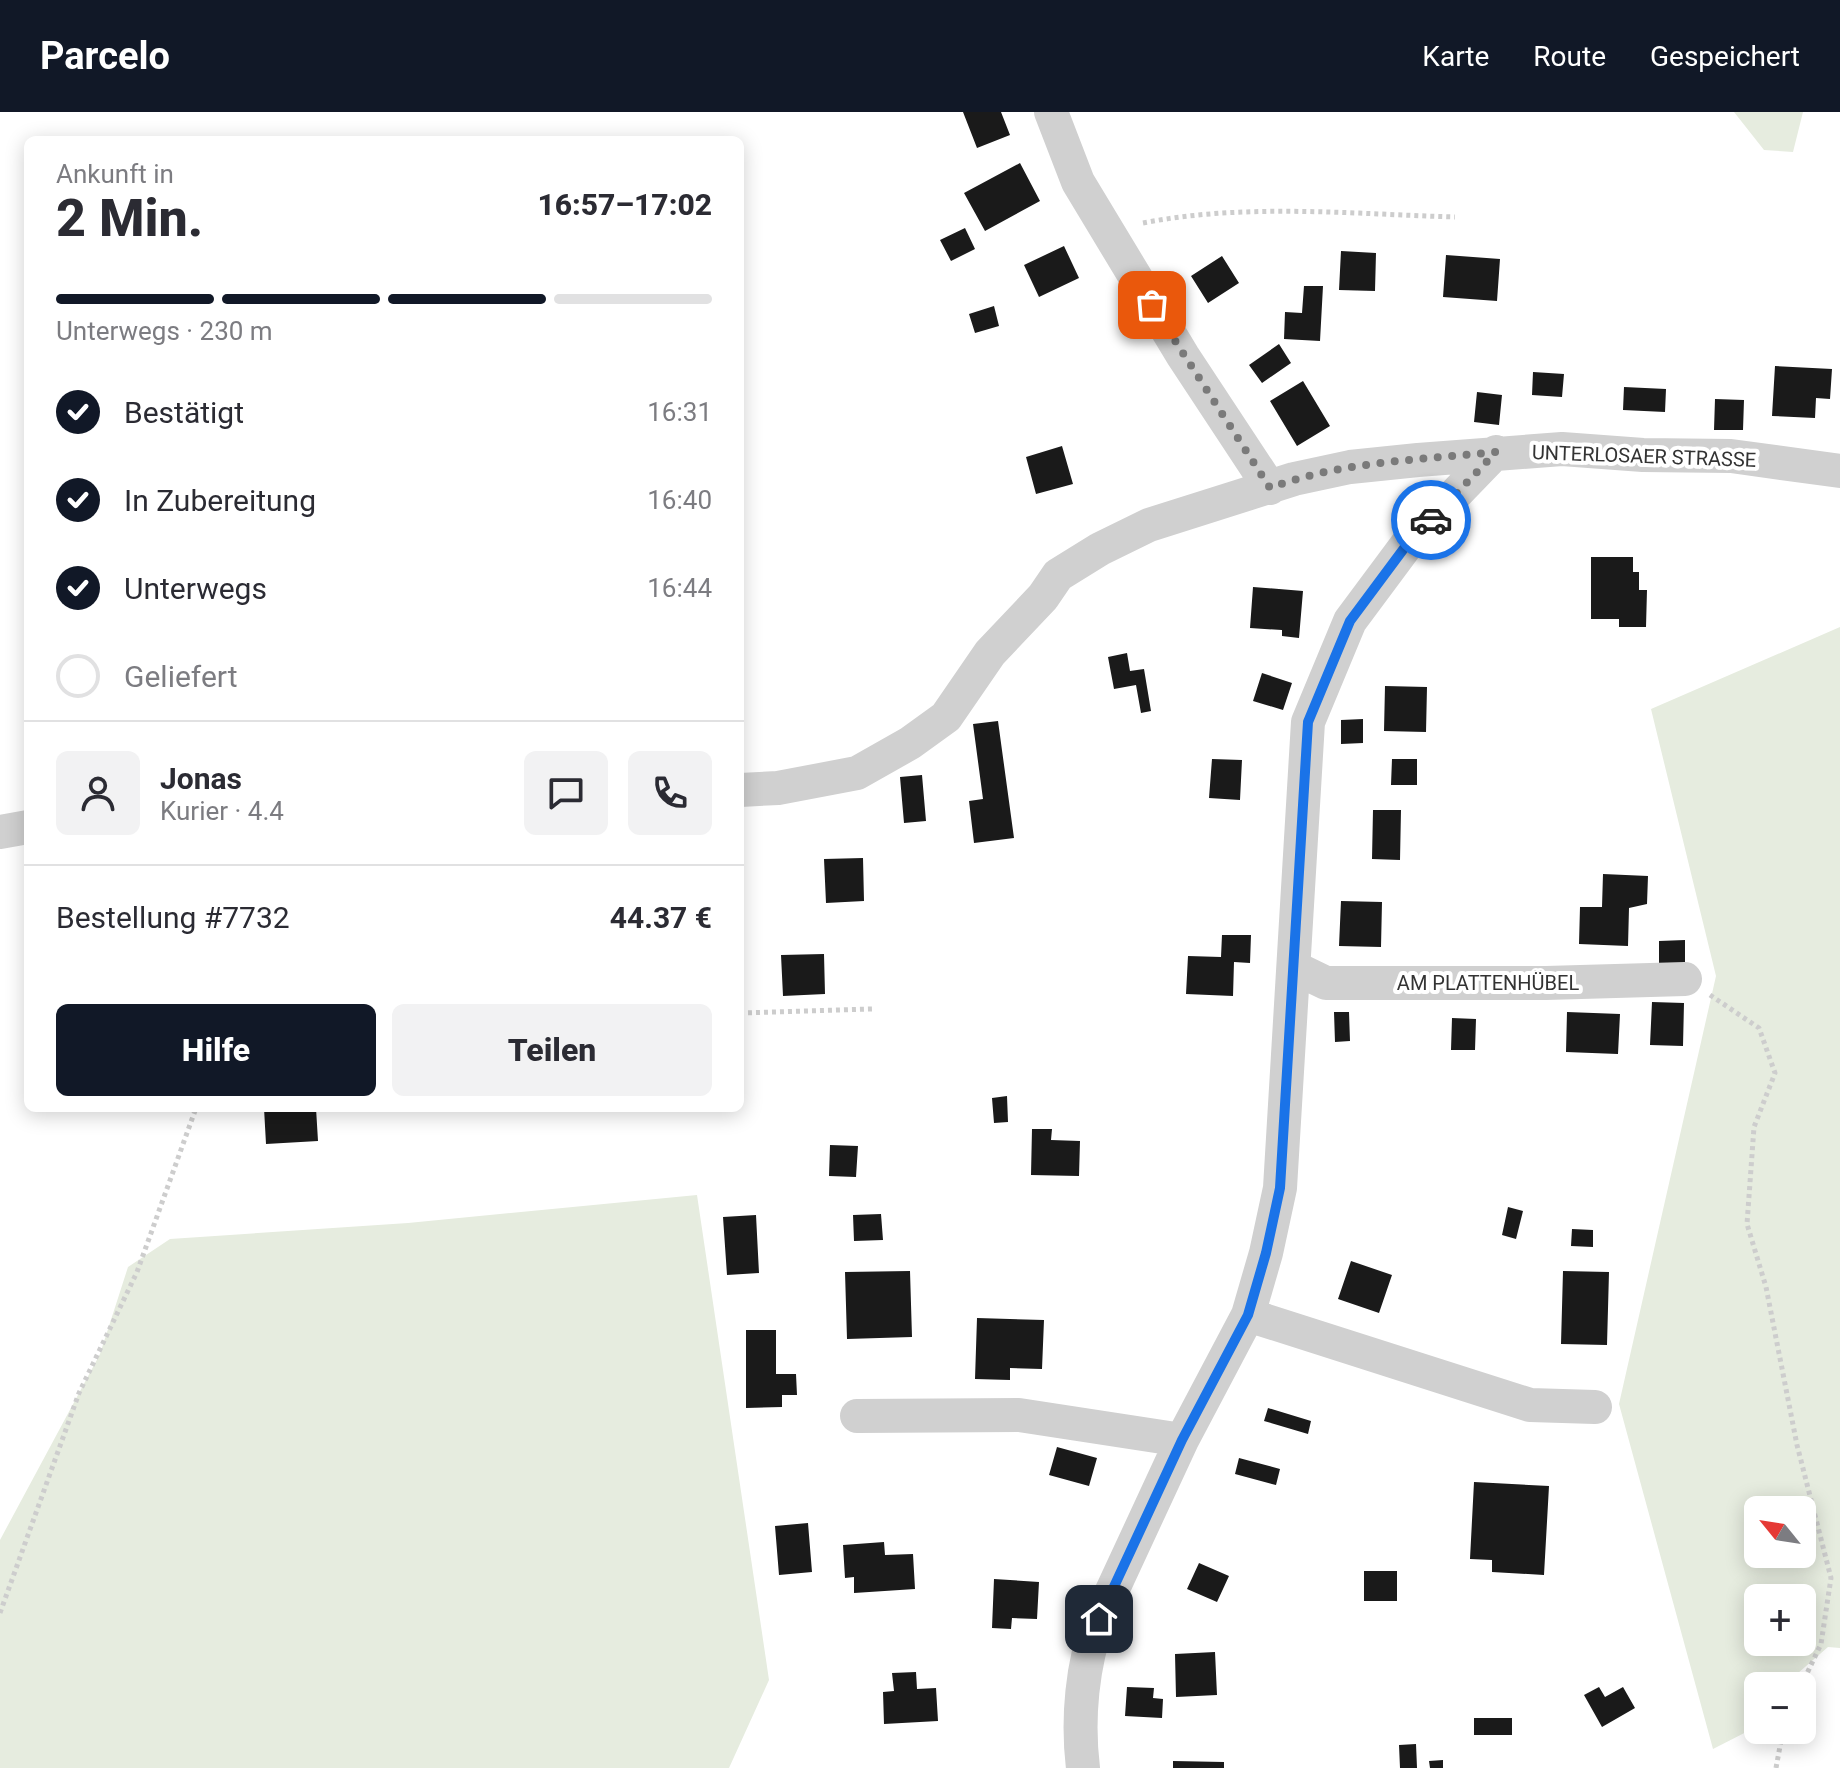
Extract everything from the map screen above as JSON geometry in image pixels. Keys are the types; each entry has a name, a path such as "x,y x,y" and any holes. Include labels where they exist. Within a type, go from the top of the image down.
{"street":[{"path":"1051,112 1078,182 1183,356 1270,488"},
{"name":"UNTERLOSAER STRASSE","path":"744,790 778,788 857,773 910,743 946,717 990,653 1043,597 1058,575 1100,549 1149,525 1294,479 1350,467 1496,452 1562,449 1643,455 1731,456 1840,471"},
{"path":"1083,1768 1083,1689 1088,1649 1182,1440 1248,1315 1280,1188 1308,722 1350,621 1408,543 1496,452"},
{"path":"0,832 24,828"},
{"name":"AM PLATTENHÜBEL","path":"1295,968 1326,983 1546,983 1685,979"},
{"path":"1248,1315 1530,1405 1595,1407"},
{"path":"857,1416 1019,1415 1182,1440"}],"path":[{"path":"1106,230 1168,218 1264,211 1455,217"},
{"path":"1685,979 1759,1028 1775,1073 1754,1127 1747,1224 1766,1287 1797,1445 1831,1578 1821,1644 1808,1672"},
{"path":"744,1013 872,1009"},
{"path":"0,1613 79,1393 137,1272 195,1112"},
{"path":"1776,1768 1780,1744"}],"shaded area":[{"path":"1734,112 1803,112 1793,152 1764,150"},
{"path":"1840,627 1840,1648 1828,1647 1799,1672 1744,1672 1744,1733 1713,1749 1619,1404 1716,976 1651,709"},
{"path":"697,1195 769,1680 729,1768 0,1768 0,1540 100,1354 128,1267 170,1239 408,1223"}],"building":[{"path":"963,112 1001,112 1010,135 977,148"},
{"path":"1020,163 1040,201 985,231 964,193"},
{"path":"965,228 975,249 951,261 940,240"},
{"path":"1064,246 1079,278 1039,297 1024,265"},
{"path":"1341,251 1376,253 1375,291 1339,290"},
{"path":"1446,255 1500,259 1497,301 1443,297"},
{"path":"1222,256 1239,283 1208,303 1191,276"},
{"path":"1304,286 1323,286 1320,341 1284,339 1285,312 1302,313"},
{"path":"994,306 999,326 975,333 969,314"},
{"path":"1279,344 1291,363 1262,383 1249,365"},
{"path":"1775,366 1832,369 1830,399 1816,398 1815,418 1772,416"},
{"path":"1533,372 1564,374 1562,397 1532,395"},
{"path":"1303,381 1330,426 1297,446 1270,401"},
{"path":"1624,387 1666,389 1665,412 1623,410"},
{"path":"1477,392 1502,395 1499,425 1474,422"},
{"path":"1715,399 1744,400 1743,430 1714,430"},
{"path":"1062,446 1073,484 1036,494 1026,457"},
{"path":"1591,557 1633,557 1633,572 1639,572 1639,590 1647,590 1646,627 1619,627 1619,619 1591,619"},
{"path":"1253,587 1303,591 1299,638 1282,636 1282,630 1250,628"},
{"path":"1127,653 1130,671 1144,669 1151,711 1141,713 1136,685 1114,689 1108,657"},
{"path":"1262,673 1292,683 1283,710 1253,701"},
{"path":"1385,686 1427,687 1426,732 1384,731"},
{"path":"1363,719 1363,743 1341,744 1341,720"},
{"path":"998,721 1014,838 974,843 969,801 983,799 973,724"},
{"path":"1212,759 1242,760 1240,800 1209,798"},
{"path":"1392,759 1417,759 1417,785 1391,785"},
{"path":"922,775 926,821 904,823 900,777"},
{"path":"1373,810 1401,810 1400,860 1372,859"},
{"path":"863,858 864,901 826,903 824,859"},
{"path":"1603,874 1648,876 1647,904 1629,908 1628,946 1579,944 1580,907 1602,907"},
{"path":"1341,901 1382,902 1381,947 1339,946"},
{"path":"1222,935 1251,935 1250,963 1234,962 1233,996 1186,994 1188,956 1221,957"},
{"path":"1685,940 1685,966 1659,966 1659,941"},
{"path":"824,954 825,994 783,996 781,955"},
{"path":"1652,1002 1684,1003 1683,1046 1650,1045"},
{"path":"1334,1012 1349,1012 1350,1041 1335,1042"},
{"path":"1567,1012 1620,1014 1618,1054 1566,1052"},
{"path":"1452,1018 1476,1019 1475,1050 1451,1050"},
{"path":"1007,1096 1008,1122 994,1123 992,1098"},
{"path":"264,1112 316,1112 318,1141 266,1144"},
{"path":"1032,1129 1052,1129 1051,1140 1080,1141 1079,1176 1031,1175"},
{"path":"830,1145 858,1146 856,1177 829,1176"},
{"path":"1508,1207 1523,1211 1516,1239 1502,1235"},
{"path":"881,1214 883,1240 854,1241 853,1215"},
{"path":"756,1215 759,1273 727,1275 723,1217"},
{"path":"1572,1229 1593,1230 1593,1247 1571,1246"},
{"path":"1351,1261 1392,1275 1379,1313 1338,1299"},
{"path":"910,1271 912,1337 847,1339 845,1272"},
{"path":"1563,1271 1609,1272 1607,1345 1561,1344"},
{"path":"977,1318 1044,1320 1042,1369 1010,1368 1010,1380 975,1379"},
{"path":"746,1330 776,1330 776,1374 796,1374 797,1395 782,1395 782,1407 746,1408"},
{"path":"1268,1408 1311,1421 1308,1434 1264,1421"},
{"path":"1057,1447 1097,1458 1089,1486 1049,1475"},
{"path":"1239,1458 1280,1469 1276,1485 1235,1474"},
{"path":"1474,1482 1549,1486 1544,1575 1492,1572 1492,1560 1470,1559"},
{"path":"808,1523 812,1572 779,1575 775,1526"},
{"path":"884,1542 885,1555 913,1554 915,1589 854,1593 854,1577 845,1578 843,1545"},
{"path":"1199,1563 1229,1576 1217,1602 1187,1589"},
{"path":"1364,1571 1397,1571 1397,1601 1364,1601"},
{"path":"994,1579 1039,1582 1037,1619 1012,1618 1011,1629 992,1628"},
{"path":"1215,1652 1217,1695 1176,1697 1175,1654"},
{"path":"916,1672 917,1689 936,1688 938,1721 884,1724 883,1692 894,1691 892,1673"},
{"path":"1127,1687 1154,1688 1153,1698 1163,1699 1162,1718 1125,1716"},
{"path":"1599,1687 1605,1697 1623,1687 1635,1708 1602,1727 1584,1695"},
{"path":"1474,1718 1512,1718 1512,1735 1474,1735"},
{"path":"1416,1744 1417,1768 1400,1768 1399,1745"},
{"path":"1443,1760 1443,1768 1430,1768 1429,1761"},
{"path":"1173,1761 1224,1762 1224,1768 1173,1768"}],"way so far":[{"path":"1152,305 1270,488 1294,479 1350,467 1496,452 1431,520"}],"route":[{"path":"1099,1619 1182,1440 1248,1315 1266,1253 1280,1188 1308,722 1350,621 1408,543 1431,520"}]}
